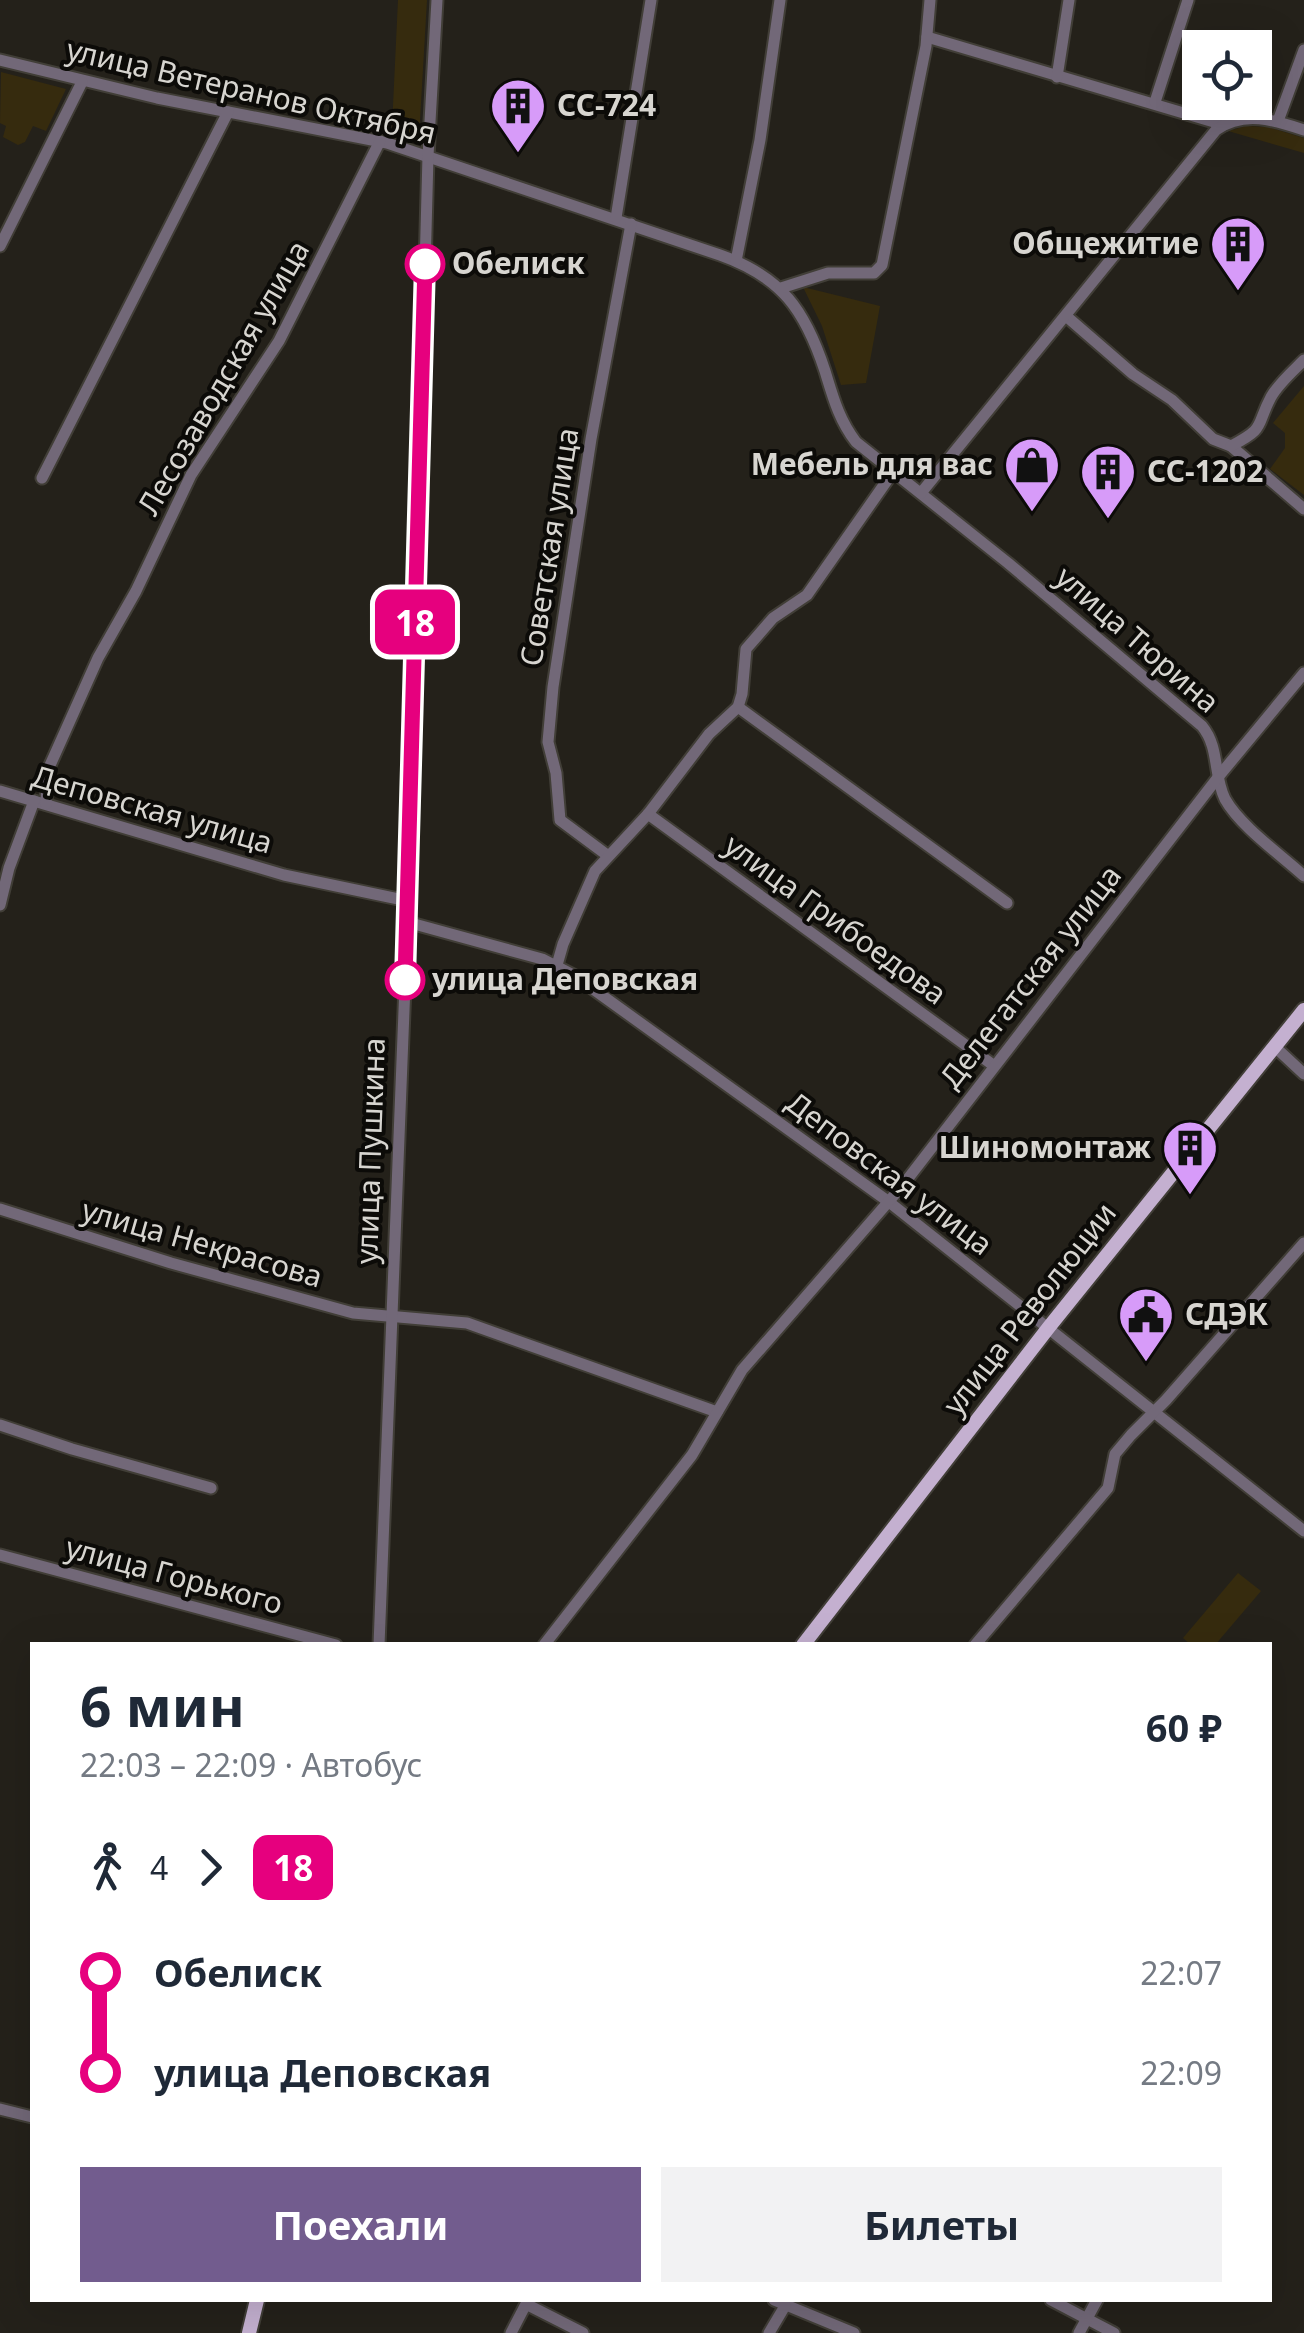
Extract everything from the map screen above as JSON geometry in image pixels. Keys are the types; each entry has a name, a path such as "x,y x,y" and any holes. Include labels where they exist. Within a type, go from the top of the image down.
{"main road":[{"name":"улица Революции","path":"805,1642 1049,1327 1304,1010"},
{"path":"248,2333 256,2302"}],"street":[{"name":"улица Пушкина","path":"379,1642 408,901 428,156 437,0"},
{"path":"616,218 652,0"},
{"path":"736,261 760,140 780,0"},
{"path":"782,288 828,273 874,273 882,265 927,36 930,0"},
{"path":"1057,77 1068,0"},
{"path":"1155,102 1188,0"},
{"path":"927,36 1224,125"},
{"path":"1278,121 1304,50"},
{"name":"улица Ветеранов Октября","path":"0,60 82,82 380,141 736,261 782,288"},
{"path":"0,246 82,82"},
{"path":"42,478 228,112"},
{"path":"921,493 1224,125 1248,117 1304,130"},
{"name":"Лесозаводская улица","path":"0,905 9,868 40,803 47,772 98,658 136,591 191,475 279,340 380,141"},
{"name":"Советская улица","path":"607,856 560,820 548,732 588,459 631,224"},
{"name":"улица Тюрина","path":"782,288 805,322 845,428 864,450 1202,726 1213,743 1225,799 1304,876"},
{"path":"1066,316 1133,374 1172,400 1213,439 1231,446 1304,508"},
{"path":"1231,446 1251,435 1263,421 1271,398 1304,360"},
{"path":"557,965 583,898 607,856 648,814 708,734 738,707 746,650 773,618 808,595 892,472"},
{"name":"Делегатская улица","path":"546,1642 692,1455 742,1370 890,1202 1219,776 1304,673"},
{"path":"738,707 1007,904"},
{"name":"Деповская улица","path":"0,791 284,875 408,901"},
{"name":"улица Грибоедова","path":"648,814 993,1066"},
{"name":"Деповская улица","path":"407,922 557,965 890,1202 1304,1531"},
{"path":"1274,1046 1304,1074"},
{"name":"улица Некрасова","path":"0,1209 290,1298 353,1313 467,1323 717,1412"},
{"path":"978,1642 1096,1505 1113,1476 1116,1454 1304,1243"},
{"path":"0,1425 212,1488"},
{"name":"улица Горького","path":"0,1555 325,1642"},
{"path":"0,2109 30,2116"},
{"path":"511,2333 527,2302 583,2333"},
{"path":"1054,2302 1114,2333"},
{"path":"1079,2333 1096,2302"},
{"path":"769,2333 779,2303 854,2333"}],"shaded area":[{"path":"398,0 427,0 419,137 393,131 392,127"},
{"path":"1,72 66,89 46,131 33,126 25,142 18,145 3,137 6,126 0,123"},
{"path":"1246,126 1268,127 1304,138 1304,153 1228,131"},
{"path":"803,287 880,306 866,383 841,385 822,326"},
{"path":"1304,386 1304,495 1270,469 1285,448 1285,433 1273,423"},
{"path":"1238,1573 1261,1591 1218,1642 1188,1642 1183,1638"}],"bus line":[{"name":"18","path":"405,980 425,264"}],"place":[{"name":"СС-724","path":"518,155"},
{"name":"Обелиск","path":"425,264"},
{"name":"Общежитие","path":"1238,293"},
{"name":"Мебель для вас","path":"1032,514"},
{"name":"СС-1202","path":"1108,521"},
{"name":"улица Деповская","path":"405,980"},
{"name":"Шиномонтаж","path":"1190,1197"},
{"name":"СДЭК","path":"1146,1364"}]}
